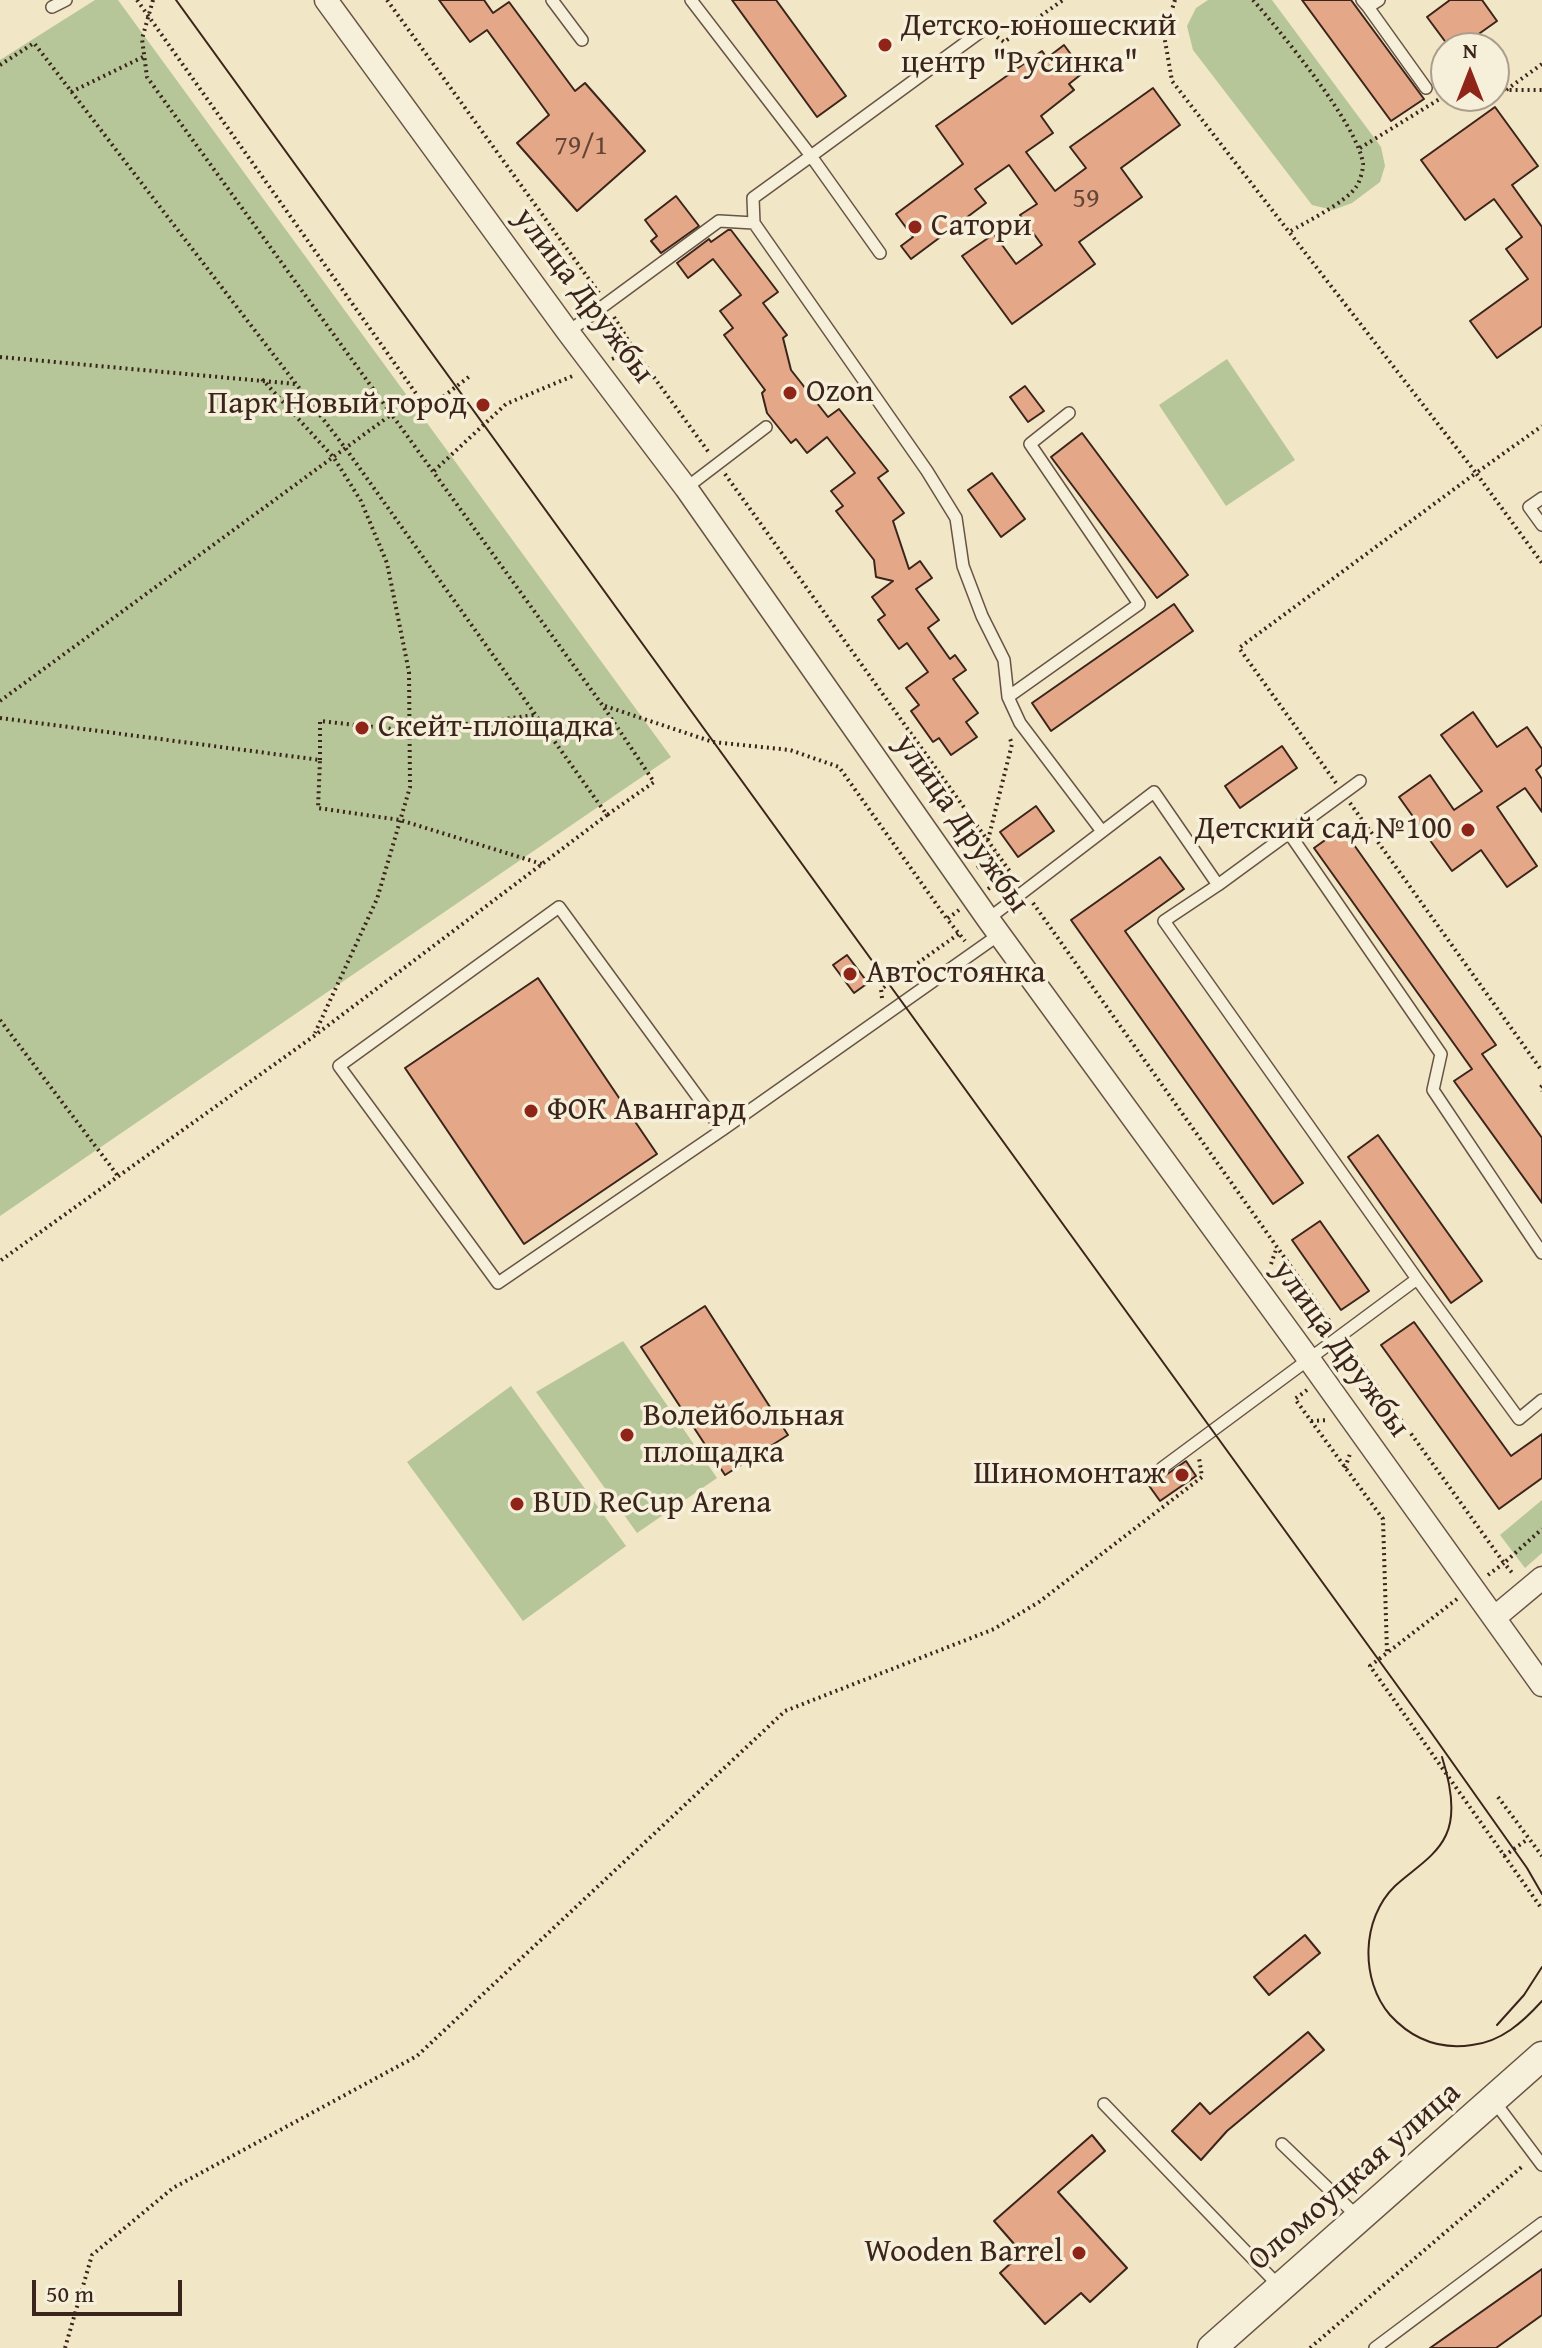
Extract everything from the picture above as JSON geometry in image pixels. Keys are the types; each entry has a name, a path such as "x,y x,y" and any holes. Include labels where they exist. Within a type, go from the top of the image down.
{"street":[{"name":"улица Дружбы","path":"326,0 686,488 994,926 1542,1685"},
{"path":"1494,1618 1531,1580"},
{"name":"Оломоуцкая улица","path":"1218,2346 1542,2056"}],"lane":[{"path":"52,7 66,0"},
{"path":"552,0 582,40"},
{"path":"691,0 811,156 880,253"},
{"path":"1379,0 1365,4 1426,88"},
{"path":"989,30 753,198 754,223 927,471 956,518 963,566 982,616 1004,660 1008,697 1020,723 1101,830"},
{"path":"568,332 719,221 754,223"},
{"path":"1008,697 1139,604 1030,444 1069,413"},
{"path":"686,488 766,427"},
{"path":"1542,498 1529,507 1542,525"},
{"path":"1360,781 1164,921 1519,1419 1542,1400"},
{"path":"722,1130 559,907 339,1066 498,1283 722,1130 973,952 1024,890 1154,792 1218,885"},
{"path":"1289,833 1441,1054 1433,1090 1542,1253"},
{"path":"1162,1468 1417,1279"},
{"path":"1493,2100 1539,2160"},
{"path":"1104,2104 1280,2288"},
{"path":"1282,2144 1359,2218"},
{"path":"1375,2348 1542,2223"}],"path":[{"path":"137,0 427,409 470,376"},
{"path":"0,1261 314,1036 654,782 434,471 147,77 142,39 153,0"},
{"path":"387,0 606,304 634,350 1504,1563 1531,1580"},
{"path":"989,30 1004,42 1063,0"},
{"path":"1175,0 1164,35 1172,81 1476,473 1542,563"},
{"path":"1253,0 1321,87 1359,149 1364,167 1356,187 1319,216 1289,232"},
{"path":"0,65 34,43 346,449 607,815"},
{"path":"71,92 143,57"},
{"path":"1510,87 1542,64"},
{"path":"1510,90 1542,90"},
{"path":"1359,149 1430,105"},
{"path":"606,362 634,350"},
{"path":"0,357 296,384"},
{"path":"262,379 334,458 361,501 387,563 409,672 410,787 377,899 314,1036"},
{"path":"434,471 506,404 563,381"},
{"path":"0,701 392,413"},
{"path":"1542,426 1239,648 1542,1071"},
{"path":"603,706 713,742 790,750 839,767 973,952"},
{"path":"536,715 410,731 320,721 318,808 400,820 542,864"},
{"path":"0,718 320,760"},
{"path":"988,842 1012,744 1008,731"},
{"path":"865,802 873,797"},
{"path":"889,834 896,829"},
{"path":"961,844 980,831"},
{"path":"977,868 997,854"},
{"path":"983,893 1010,872"},
{"path":"947,919 968,904"},
{"path":"0,1020 118,1176"},
{"path":"1271,1264 1277,1247"},
{"path":"1293,1295 1310,1292"},
{"path":"1329,1373 1355,1355"},
{"path":"1313,1385 1295,1399 1383,1519 1387,1653"},
{"path":"1311,1421 1330,1420"},
{"path":"65,2348 92,2255 173,2188 417,2056 785,1711 994,1629 1039,1602 1202,1477 1197,1443"},
{"path":"1345,1468 1351,1450"},
{"path":"1480,1581 1542,1529"},
{"path":"1462,1595 1370,1666 1542,1909"},
{"path":"1498,1797 1542,1856"},
{"path":"1504,1856 1529,1838"},
{"path":"1310,2348 1539,2160"}],"green space":[{"path":"95,0 118,0 671,757 0,1216 0,60"},
{"path":"1208,0 1272,0 1381,147 1385,166 1380,182 1352,203 1333,210 1312,205 1193,50 1187,26 1196,8"},
{"path":"1227,359 1295,460 1226,506 1159,405"},
{"name":"Волейбольная площадка","path":"623,1341 717,1478 637,1533 536,1392"},
{"name":"BUD ReCup Arena","path":"511,1386 626,1546 523,1621 407,1462"},
{"path":"1542,1500 1542,1553 1525,1568 1500,1535"}],"building":[{"path":"439,0 484,0 493,13 509,2 575,91 585,83 645,151 577,211 517,143 549,115 487,30 470,42"},
{"path":"732,0 776,0 846,96 817,117"},
{"path":"1302,0 1351,0 1424,99 1391,121"},
{"path":"1450,0 1482,0 1497,21 1482,32 1438,32 1427,17"},
{"path":"1064,45 1084,72 1069,84 1074,90 1041,116 1053,133 1026,152 1055,191 1086,168 1070,147 1153,88 1180,125 1121,168 1142,197 1079,242 1095,264 1012,324 962,256 994,234 1016,264 1042,245 1020,215 1037,204 1009,165 975,189 986,203 911,259 901,246 913,237 896,214 963,164 936,126 1042,51 1047,58"},
{"path":"1488,112 1499,112 1538,166 1512,185 1542,227 1542,326 1497,358 1470,321 1528,279 1506,249 1522,237 1494,199 1465,220 1421,160"},
{"path":"676,196 699,226 661,253 651,241 657,236 645,220"},
{"path":"728,230 778,292 763,303 787,335 783,338 791,370 828,417 839,409 888,471 878,478 904,513 893,521 909,569 920,561 932,578 916,589 939,620 928,628 950,659 955,655 966,670 953,679 978,713 966,722 977,737 951,755 939,738 933,742 911,711 919,705 906,688 928,672 907,643 899,649 878,620 885,615 872,597 893,581 876,577 874,560 836,511 843,506 831,491 855,473 827,437 807,453 796,439 791,443 767,413 762,393 765,390 724,335 733,328 720,311 741,295 713,259 688,278 677,263 709,239 711,242"},
{"path":"1025,386 1044,411 1028,422 1010,397"},
{"path":"1082,433 1188,575 1157,598 1051,457"},
{"path":"992,473 1025,519 1001,537 968,490"},
{"path":"1174,604 1193,631 1051,731 1032,703"},
{"path":"1473,712 1497,747 1527,727 1542,749 1542,765 1536,770 1542,779 1542,812 1525,788 1497,807 1537,866 1507,887 1481,850 1452,871 1399,797 1430,775 1454,810 1482,791 1441,735"},
{"path":"1282,746 1297,768 1240,808 1225,786"},
{"path":"1036,806 1054,831 1018,857 1000,832"},
{"path":"1342,828 1496,1045 1482,1054 1542,1138 1542,1203 1454,1081 1472,1069 1314,848"},
{"path":"1160,857 1184,889 1125,931 1303,1183 1273,1204 1071,920"},
{"name":"Автостоянка","path":"847,955 868,983 854,993 833,965"},
{"name":"ФОК Авангард","path":"538,978 657,1154 524,1244 405,1068"},
{"path":"1378,1135 1482,1281 1451,1303 1348,1157"},
{"path":"1320,1221 1369,1291 1341,1310 1292,1240"},
{"path":"705,1306 788,1435 725,1475 641,1347"},
{"path":"1414,1322 1511,1456 1542,1434 1542,1478 1499,1509 1381,1345"},
{"path":"1186,1461 1196,1476 1160,1501 1145,1480 1155,1473 1166,1475"},
{"path":"1305,1935 1320,1953 1269,1995 1254,1977"},
{"path":"1308,2032 1324,2050 1227,2131 1201,2160 1172,2131 1200,2103 1210,2114"},
{"path":"1092,2135 1105,2151 1058,2192 1127,2268 1090,2302 1081,2293 1045,2324 1000,2273 1022,2253 994,2221"},
{"path":"1542,2269 1542,2315 1496,2348 1430,2348"}],"tram line":[{"path":"176,0 1428,1728 1542,1894"},
{"path":"1442,1757 1451,1796 1449,1826 1442,1843 1395,1886 1376,1915 1368,1950 1373,1985 1390,2015 1407,2031 1427,2041 1448,2046 1492,2040 1519,2023 1542,2001"},
{"path":"1497,2025 1524,1995 1542,1967"}],"place":[{"name":"Детско-юношеский центр \"Русинка\"","path":"885,45"},
{"name":"Сатори","path":"915,227"},
{"name":"Ozon","path":"790,393"},
{"name":"Парк Новый город","path":"483,405"},
{"name":"Скейт-площадка","path":"362,728"},
{"name":"Детский сад №100","path":"1468,830"},
{"name":"Автостоянка","path":"850,974"},
{"name":"ФОК Авангард","path":"531,1111"},
{"name":"Волейбольная площадка","path":"627,1435"},
{"name":"Шиномонтаж","path":"1182,1475"},
{"name":"BUD ReCup Arena","path":"517,1504"},
{"name":"Wooden Barrel","path":"1079,2253"}]}
